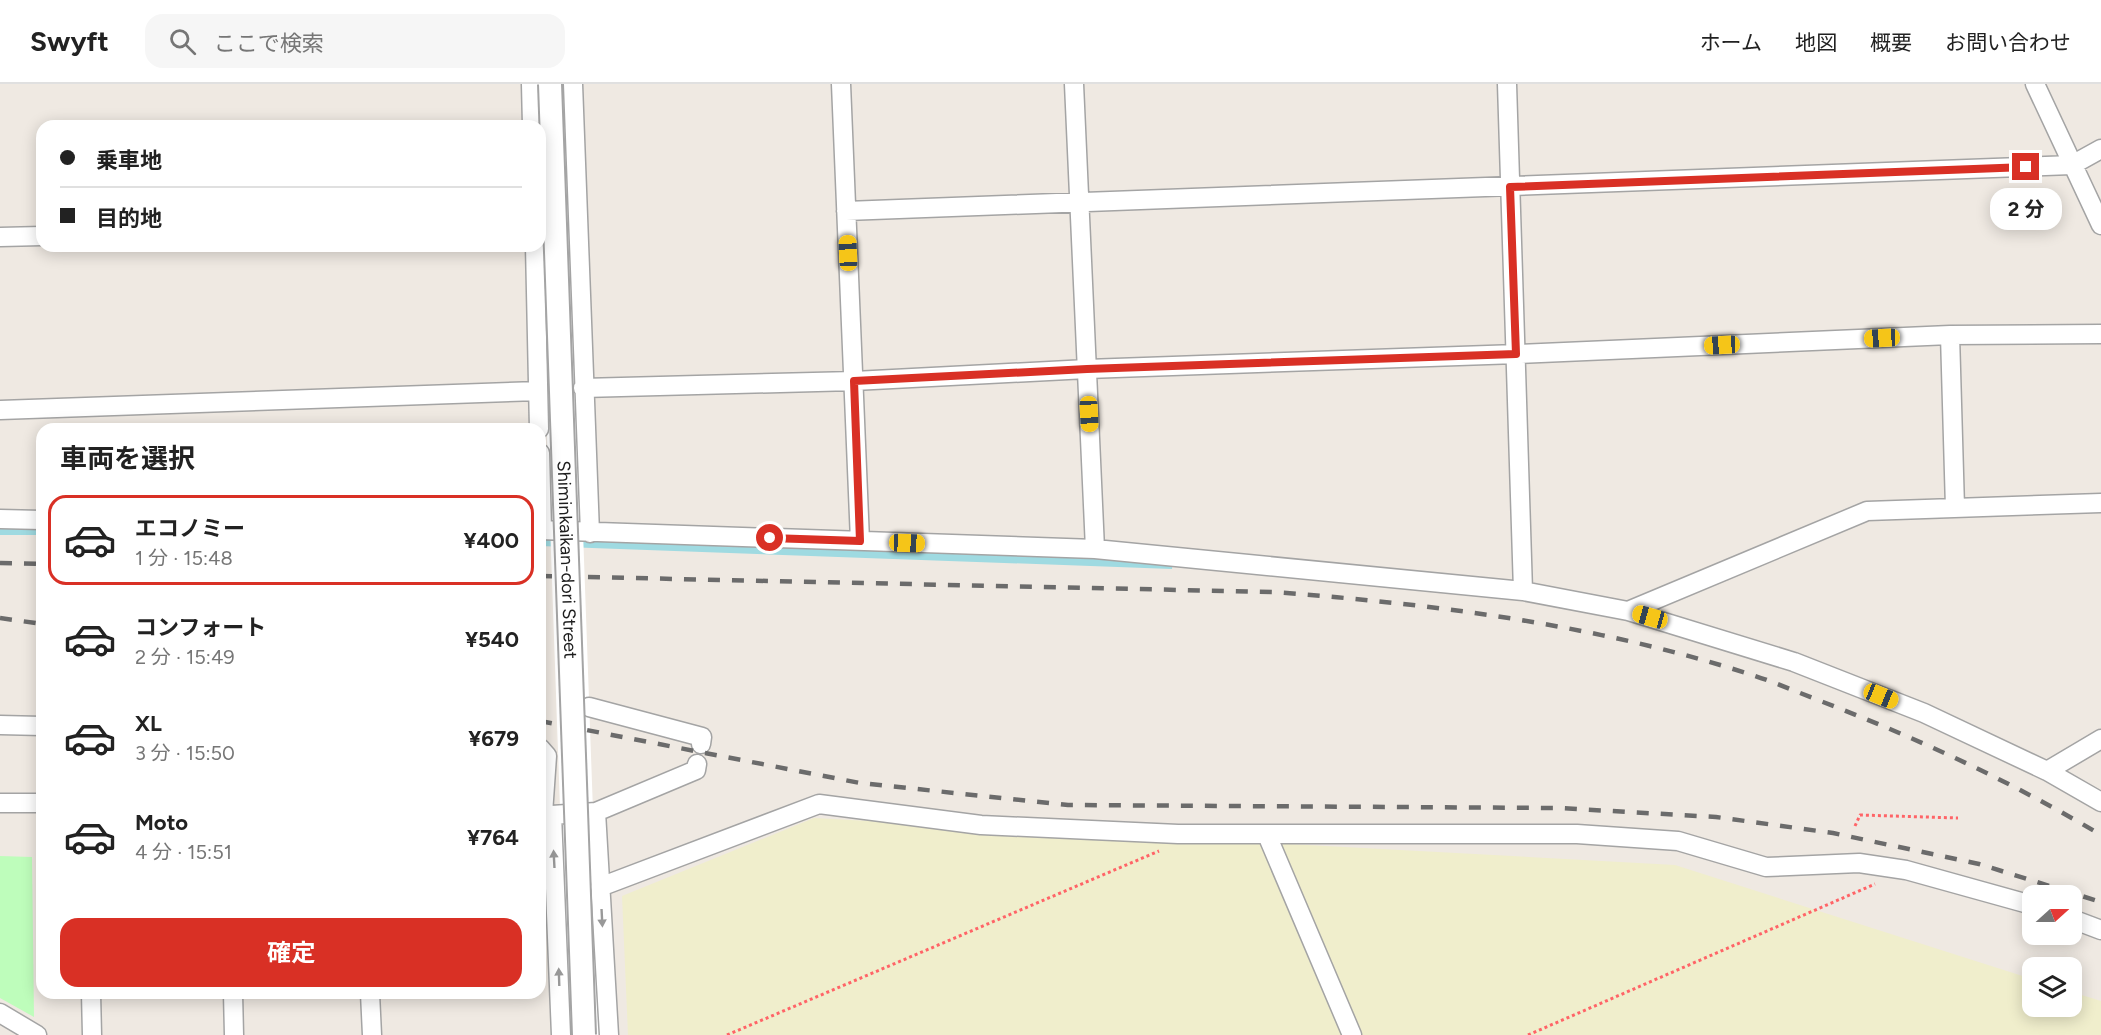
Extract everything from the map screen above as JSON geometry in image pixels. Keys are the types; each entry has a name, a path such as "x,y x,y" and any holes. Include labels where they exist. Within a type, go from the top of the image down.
{"street":[{"path":"531,84 532,120"},
{"name":"Shiminkaikan-dori Street","path":"550,84 584,1035"},
{"path":"573,84 590,532"},
{"path":"841,84 860,541"},
{"path":"1074,84 1095,549"},
{"path":"1508,84 1523,591"},
{"path":"2035,84 2101,225"},
{"path":"846,211 1079,200 1510,187 2073,165 2101,149"},
{"path":"0,237 36,236"},
{"path":"535,252 539,423"},
{"path":"583,388 854,381 1087,369 1516,354 1950,335 2101,334"},
{"path":"1950,335 1955,508"},
{"path":"0,410 538,391"},
{"path":"1628,611 1867,511 2101,503"},
{"path":"0,519 36,520"},
{"path":"546,530 1095,549 1523,591 1628,611 1794,662 1924,713 2047,771 2101,802"},
{"path":"589,706 702,736 700,744"},
{"path":"0,725 36,726"},
{"path":"2047,771 2101,739"},
{"path":"546,755 546,785"},
{"path":"546,814 596,812 696,770 697,764"},
{"path":"0,803 36,803"},
{"path":"600,887 819,804 981,825 1186,834 1578,834 1678,841 1766,867 1859,863 1906,870 2022,902"},
{"path":"596,812 609,1035"},
{"path":"1267,835 1352,1035"},
{"path":"546,848 548,917 561,1035"},
{"path":"2082,923 2101,930"},
{"path":"91,999 92,1035"},
{"path":"233,999 234,1035"},
{"path":"370,999 372,1035"},
{"path":"0,1013 37,1035"}],"path":[{"path":"1855,826 1860,815 1958,818"},
{"path":"727,1035 1152,856 1186,834"},
{"path":"1528,1035 1906,870"}],"shaded area":[{"path":"814,818 1675,865 2022,976 2022,1017 2082,1017 2082,995 2101,1001 2101,1035 628,1035 622,896"}],"green space":[{"path":"0,856 32,857 34,1017 0,998"}],"water":[{"path":"0,524 36,525 36,535 0,535"},
{"path":"546,535 1173,560 1172,569 546,546"}],"pier":[{"path":"535,84 567,84 601,1035 568,1035 540,252 546,252 546,120 539,120"}],"railway":[{"path":"0,563 36,564"},
{"path":"546,576 1273,592 1393,603 1512,619 1630,641 1746,673 1859,716 1965,762 2101,835"},
{"path":"0,618 36,623"},
{"path":"546,722 860,783 1068,805 1559,808 1716,817 1833,833 1979,864 2101,902"}],"route":[{"path":"770,538 860,541 854,381 1087,369 1516,354 1510,187 2026,167"}]}
